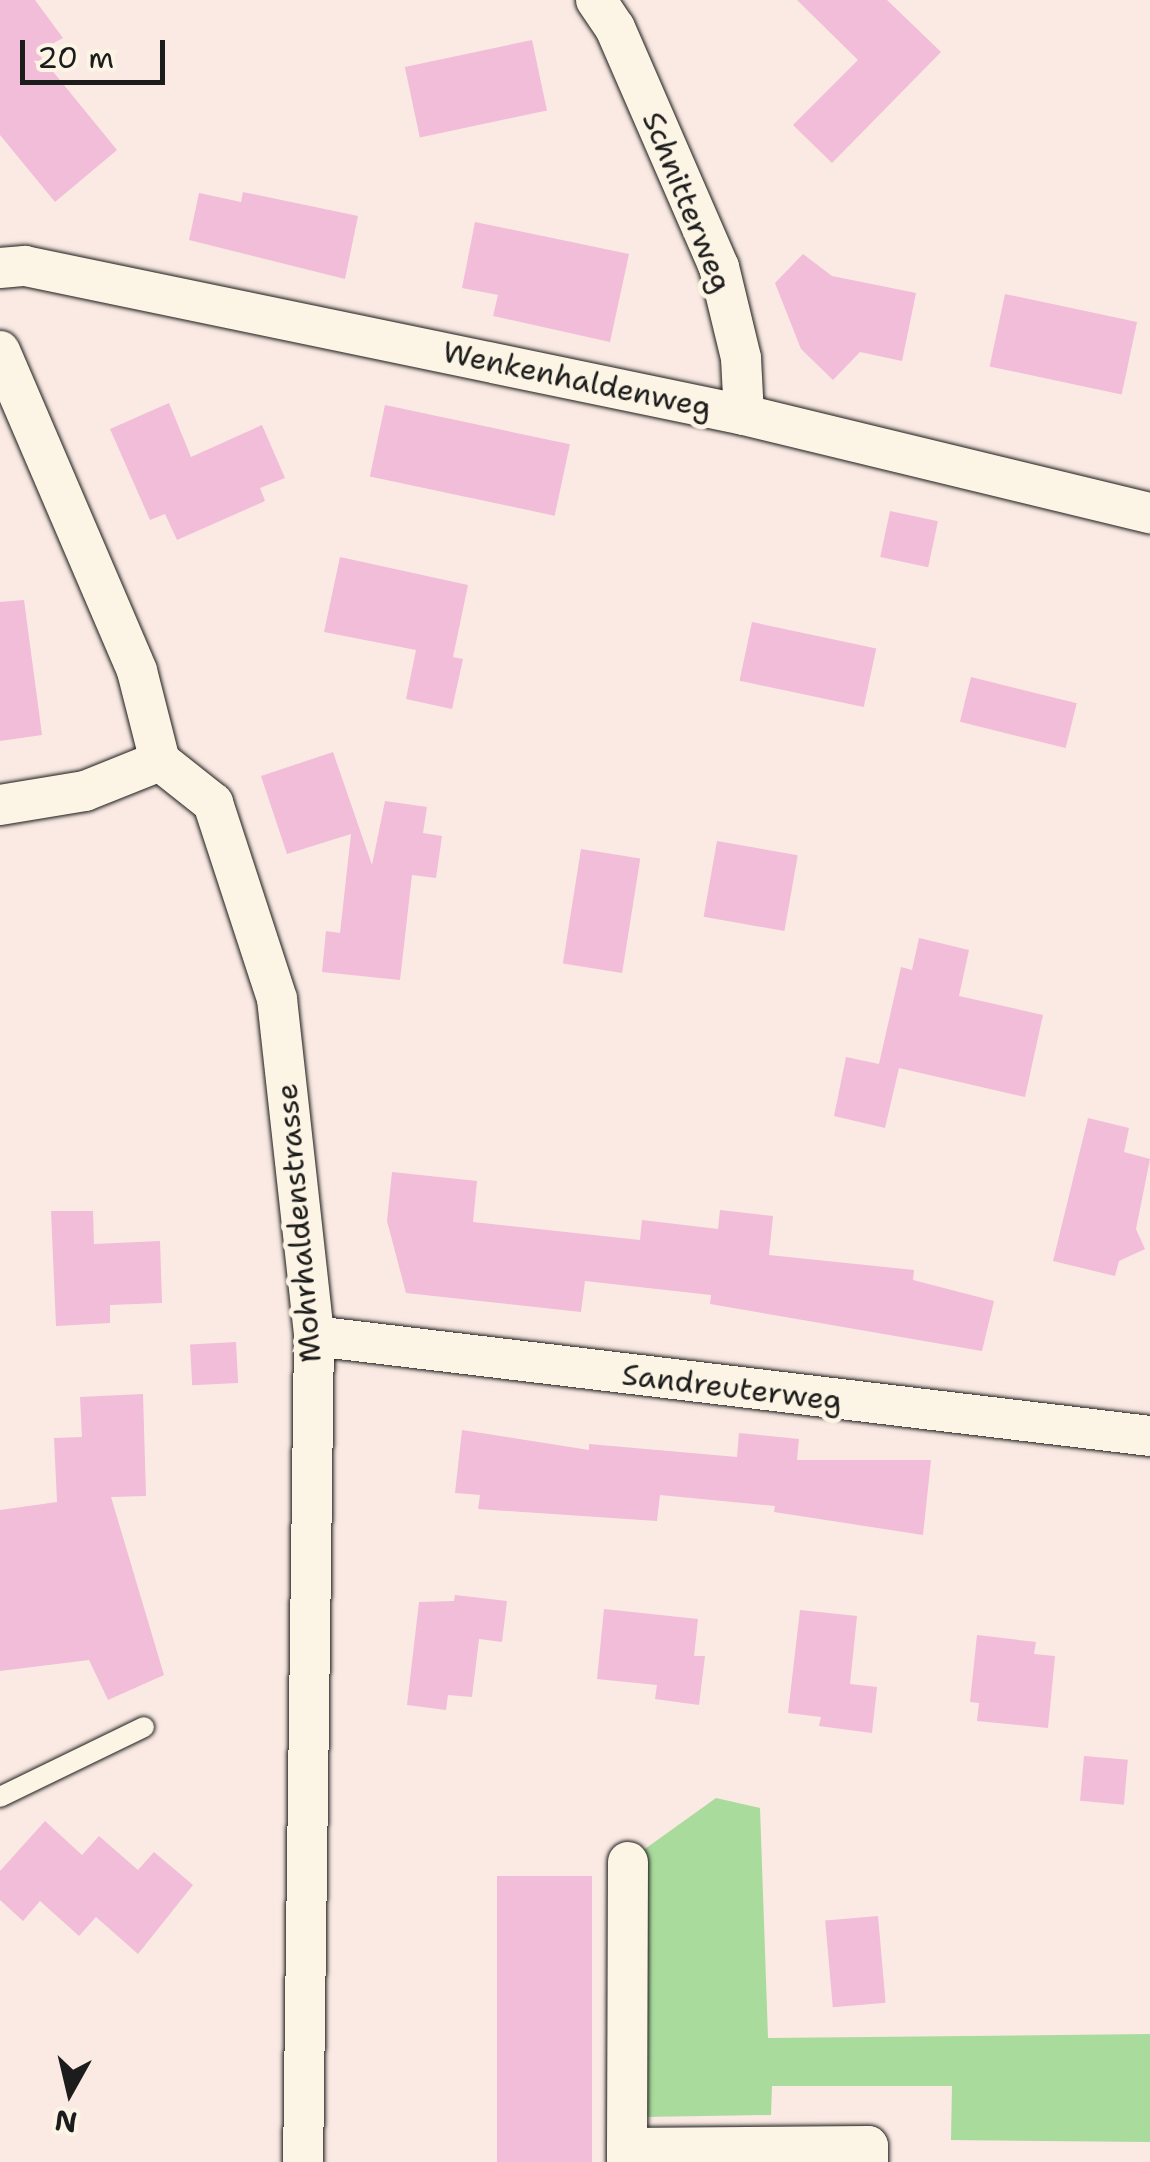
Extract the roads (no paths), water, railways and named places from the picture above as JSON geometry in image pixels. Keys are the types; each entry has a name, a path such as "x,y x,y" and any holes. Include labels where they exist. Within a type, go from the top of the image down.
{"street":[{"name":"Schnitterweg","path":"596,0 615,28 720,267 741,358 744,415"},
{"name":"Wenkenhaldenweg","path":"0,268 25,266 744,415 1150,513"},
{"path":"0,351 137,671 160,762 86,791 0,805"},
{"name":"Mohrhaldenstrasse","path":"160,762 213,803 276,999 314,1336 303,2162"},
{"name":"Sandreuterweg","path":"314,1336 1150,1436"},
{"path":"628,1862 627,2155 868,2146 868,2162"}],"lane":[{"path":"0,1797 144,1727"}]}
